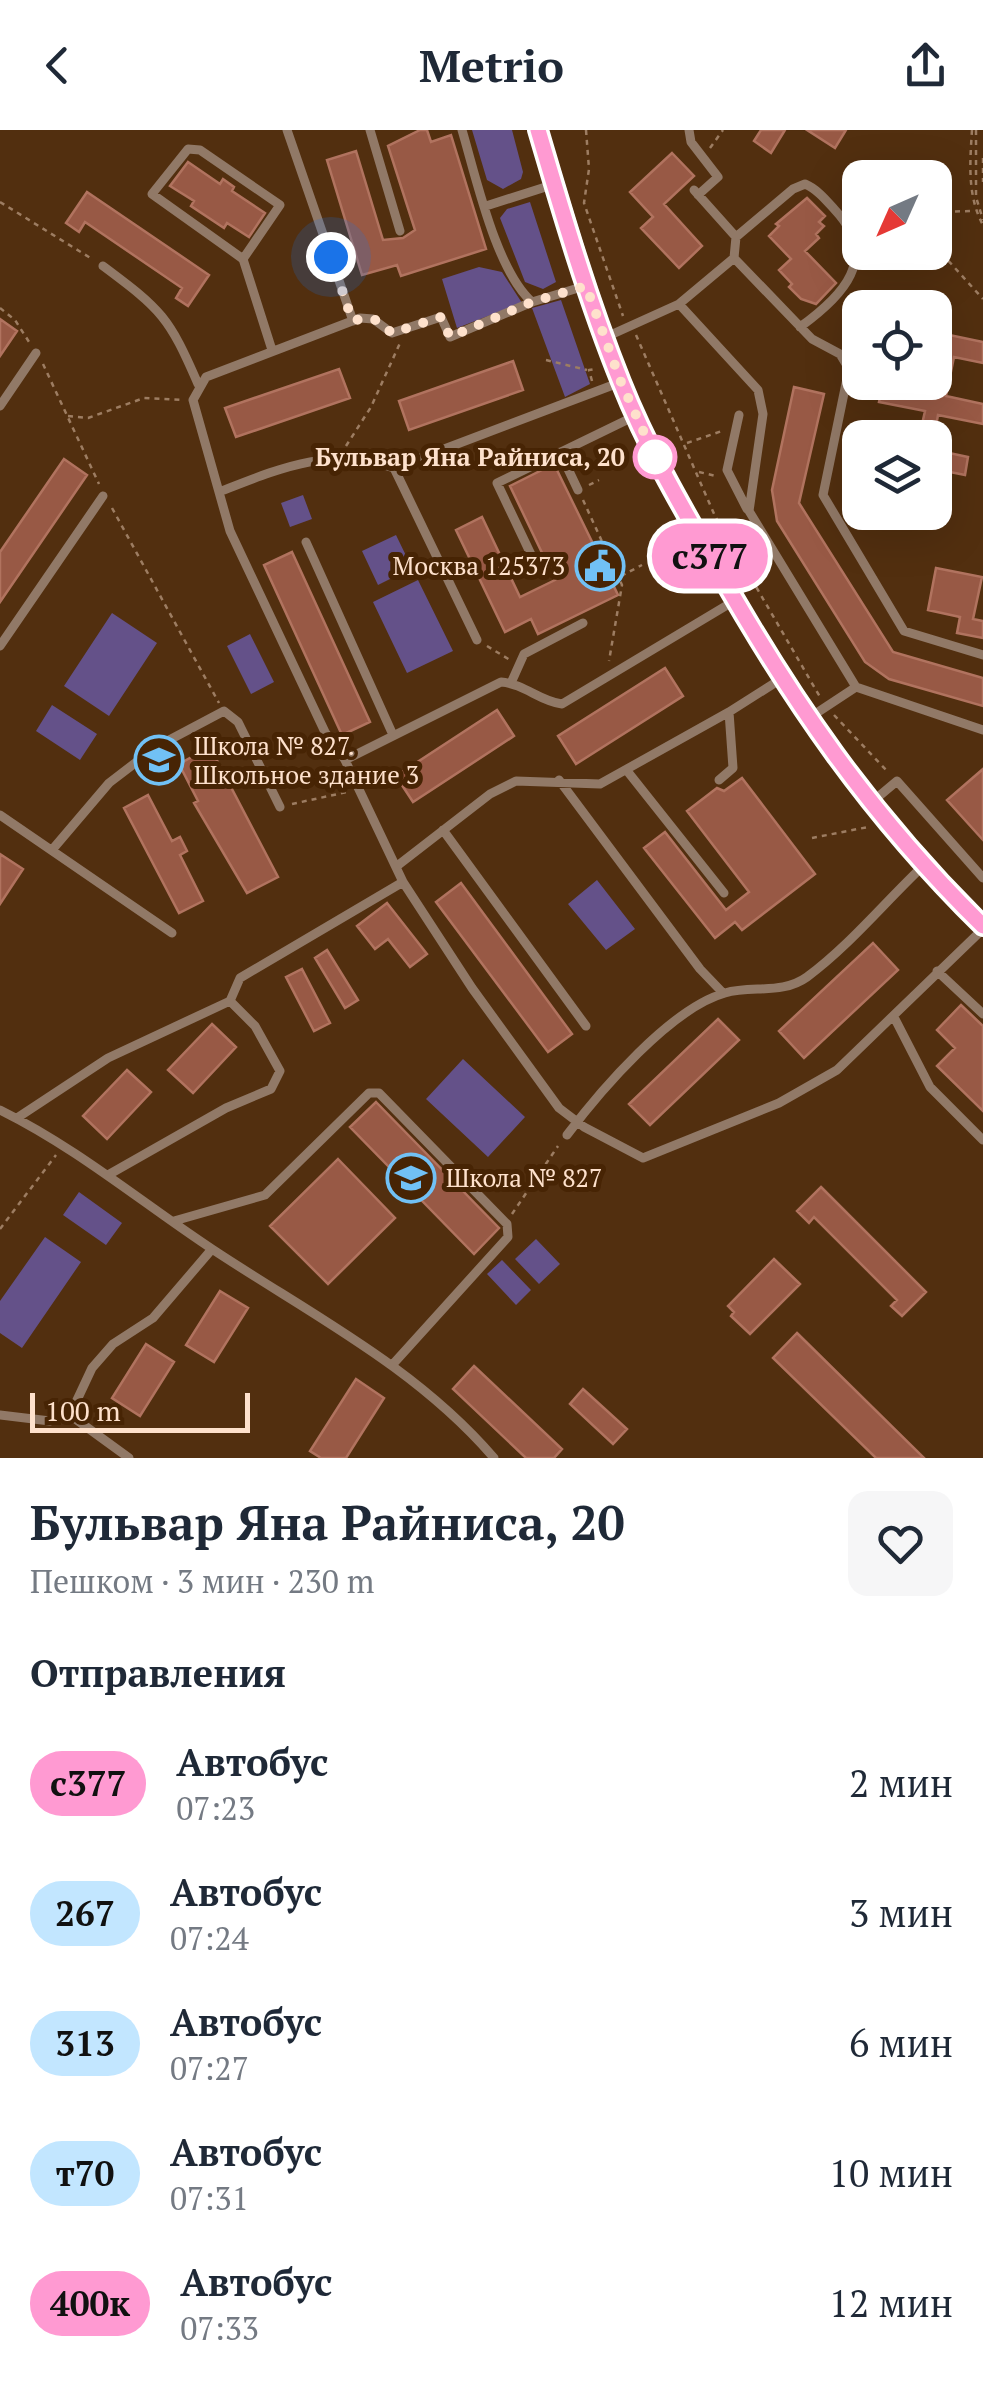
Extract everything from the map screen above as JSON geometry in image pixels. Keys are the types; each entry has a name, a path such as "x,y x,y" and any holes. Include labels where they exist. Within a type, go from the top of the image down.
{"main road":[{"path":"538,130 586,286 635,416 734,601 807,720 875,810 924,866 980,919"}],"lane":[{"path":"287,130 352,320"},
{"path":"370,130 400,231"},
{"path":"462,130 503,254 520,290 532,302"},
{"path":"689,130 691,142 718,177 696,192 736,237"},
{"path":"243,258 280,204 200,150 188,149 152,194 243,258 272,350"},
{"path":"486,206 554,184"},
{"path":"604,338 679,304 734,258 736,237 793,189 805,184 814,188 851,228 856,243 851,274 836,299 800,327"},
{"path":"734,258 812,339 840,354 849,369 823,495 904,631 983,655"},
{"path":"103,266 156,306 172,324 198,384"},
{"path":"586,286 532,302 450,337 441,317 392,333 374,319 352,320 206,377 198,384 194,400 230,531 325,732 345,760 403,882 559,1108 576,1122 643,1158 662,1154 810,1088 850,1060 894,1019 980,919"},
{"path":"679,304 758,390 764,414 748,511"},
{"path":"0,406 36,353"},
{"path":"219,492 315,458 340,456 394,468 621,382"},
{"path":"536,565 497,483 635,416"},
{"path":"738,421 727,470 730,478 856,687 983,730"},
{"path":"560,452 578,490"},
{"path":"394,468 478,640"},
{"path":"0,646 103,496"},
{"path":"306,542 392,736"},
{"path":"345,760 501,682 530,690 546,702 562,704 734,601"},
{"path":"511,683 516,664 534,647 584,624"},
{"path":"398,866 516,781 600,784 628,772 781,679"},
{"path":"807,720 856,687"},
{"path":"52,850 120,774 156,747 224,711 238,722 280,807"},
{"path":"719,780 732,768 729,712"},
{"path":"628,772 724,893"},
{"path":"559,780 723,993"},
{"path":"875,810 897,782 983,878"},
{"path":"0,815 172,933"},
{"path":"443,830 586,1026"},
{"path":"567,1135 596,1096 698,1006 723,993 772,989 805,978 924,866"},
{"path":"16,1118 108,1058 230,1001 240,978 403,882"},
{"path":"937,971 983,1014"},
{"path":"108,1175 226,1108 271,1089 280,1071 272,1051 230,1001"},
{"path":"894,1019 930,1087 983,1140"},
{"path":"174,1221 265,1195 369,1093 379,1093 508,1224 508,1237 394,1363"},
{"path":"0,1110 64,1145 212,1249 394,1363 494,1458"},
{"path":"0,1415 50,1421 70,1415 92,1368 114,1344 154,1318 212,1249"},
{"path":"70,1415 129,1458"}],"path":[{"path":"586,130 590,169 584,202 624,318 632,326 715,516 826,706 897,782"},
{"path":"704,158 723,130"},
{"path":"974,130 975,211 983,222"},
{"path":"974,130 976,197 983,222"},
{"path":"983,158 983,182"},
{"path":"0,202 103,266"},
{"path":"952,212 975,211"},
{"path":"952,265 983,299"},
{"path":"0,308 15,320 36,353 103,496 128,531 224,711"},
{"path":"340,456 385,381 405,329"},
{"path":"546,360 589,370"},
{"path":"68,416 88,418 144,398 194,400"},
{"path":"685,444 738,421"},
{"path":"697,472 730,478"},
{"path":"578,490 620,576 623,600 605,677"},
{"path":"620,576 642,566"},
{"path":"478,640 516,664"},
{"path":"280,807 359,790"},
{"path":"812,838 866,828 875,810"},
{"path":"508,1224 567,1135"},
{"path":"0,1230 64,1145"}],"shaded area":[{"path":"472,130 512,130 523,172 521,179 503,189 487,180"},
{"path":"530,202 556,282 543,289 525,282 500,218 507,209"},
{"path":"479,267 502,272 522,303 457,328 442,279"},
{"path":"561,300 590,384 565,397 532,308"},
{"path":"303,495 312,519 290,527 281,503"},
{"path":"396,535 412,568 378,585 362,551"},
{"path":"418,580 453,651 407,673 373,602"},
{"path":"112,613 157,643 109,716 64,686"},
{"path":"250,634 274,682 251,694 227,646"},
{"path":"52,705 97,734 80,760 36,731"},
{"path":"597,880 635,929 606,950 568,904"},
{"path":"463,1059 525,1117 488,1157 426,1099"},
{"path":"79,1192 122,1223 106,1245 63,1215"},
{"path":"45,1237 81,1262 22,1348 0,1333 0,1301"},
{"path":"536,1239 560,1264 539,1284 515,1259"},
{"path":"502,1260 531,1290 516,1305 487,1274"}],"building":[{"path":"427,130 431,142 451,135 486,249 401,276 397,265 362,275 327,160 356,151 383,240 403,238 415,230 388,146"},
{"path":"761,130 785,130 771,153 754,141"},
{"path":"807,130 846,130 835,148"},
{"path":"672,153 694,176 664,204 702,246 679,268 641,228 653,217 630,192"},
{"path":"188,162 220,184 223,179 234,187 232,191 265,213 249,237 227,223 224,228 170,186"},
{"path":"87,192 209,275 188,306 176,298 182,288 85,222 79,232 66,223"},
{"path":"807,198 825,216 819,222 824,226 816,234 819,238 805,251 836,283 816,304 801,299 789,287 792,284 779,270 791,259 769,236 779,226 776,224"},
{"path":"0,319 17,331 0,356"},
{"path":"952,336 983,342 983,363 954,357 952,367"},
{"path":"513,361 523,390 409,430 399,401"},
{"path":"339,369 350,398 236,437 225,408"},
{"path":"794,387 824,394 799,503 893,652 983,678 983,706 889,679 865,662 777,521 772,490"},
{"path":"952,397 983,404 983,424 938,415 937,420 923,420 925,411 879,402"},
{"path":"952,454 968,457 965,475 952,472"},
{"path":"64,459 87,475 0,602 0,552"},
{"path":"554,464 618,595 538,634 531,619 505,632 456,530 482,517 520,597 555,580 510,486"},
{"path":"292,552 370,722 342,735 264,565"},
{"path":"936,568 982,577 973,619 983,621 983,638 957,633 960,617 928,610"},
{"path":"665,668 683,696 576,764 558,736"},
{"path":"497,710 514,736 413,802 396,776"},
{"path":"210,747 278,877 247,893 194,803 198,801 179,764"},
{"path":"983,769 983,840 947,800"},
{"path":"742,778 815,874 742,930 735,922 715,938 644,848 665,832 726,910 749,892 687,811 717,788 724,791"},
{"path":"148,795 172,841 180,837 187,851 180,855 203,901 179,913 124,808"},
{"path":"0,854 23,869 0,904"},
{"path":"461,883 572,1034 548,1052 436,902"},
{"path":"387,903 427,954 410,967 388,939 375,949 357,926"},
{"path":"873,943 898,970 804,1058 779,1031"},
{"path":"327,950 358,1000 345,1008 315,958"},
{"path":"302,969 330,1023 314,1031 286,977"},
{"path":"961,1005 983,1026 983,1111 937,1066 955,1048 937,1030"},
{"path":"718,1019 739,1040 650,1125 629,1104"},
{"path":"212,1024 236,1047 193,1093 168,1070"},
{"path":"127,1070 151,1092 107,1139 83,1116"},
{"path":"376,1102 499,1228 474,1254 350,1127"},
{"path":"338,1159 395,1218 328,1284 270,1226"},
{"path":"821,1187 926,1292 902,1316 891,1306 897,1300 814,1217 809,1223 797,1211"},
{"path":"774,1259 800,1284 750,1334 731,1316 734,1312 728,1306"},
{"path":"220,1291 248,1308 214,1362 186,1345"},
{"path":"797,1333 924,1458 876,1458 773,1358"},
{"path":"146,1344 174,1362 140,1416 112,1398"},
{"path":"474,1366 562,1449 554,1458 526,1458 453,1389"},
{"path":"356,1379 384,1398 346,1458 321,1458 310,1451"},
{"path":"583,1389 627,1429 613,1444 570,1404"}],"bus line":[{"name":"с377","path":"538,130 604,338 650,449 689,522 807,720 880,817 983,926"}],"place":[{"name":"Бульвар Яна Райниса, 20","path":"655,457"},
{"name":"Москва 125373","path":"600,566"},
{"name":"Школа № 827. Школьное здание 3","path":"159,760"},
{"name":"Школа № 827","path":"411,1178"}],"route":[{"path":"331,257 352,320 374,319 392,333 441,317 450,337 532,302 586,286 621,382 655,457"}]}
